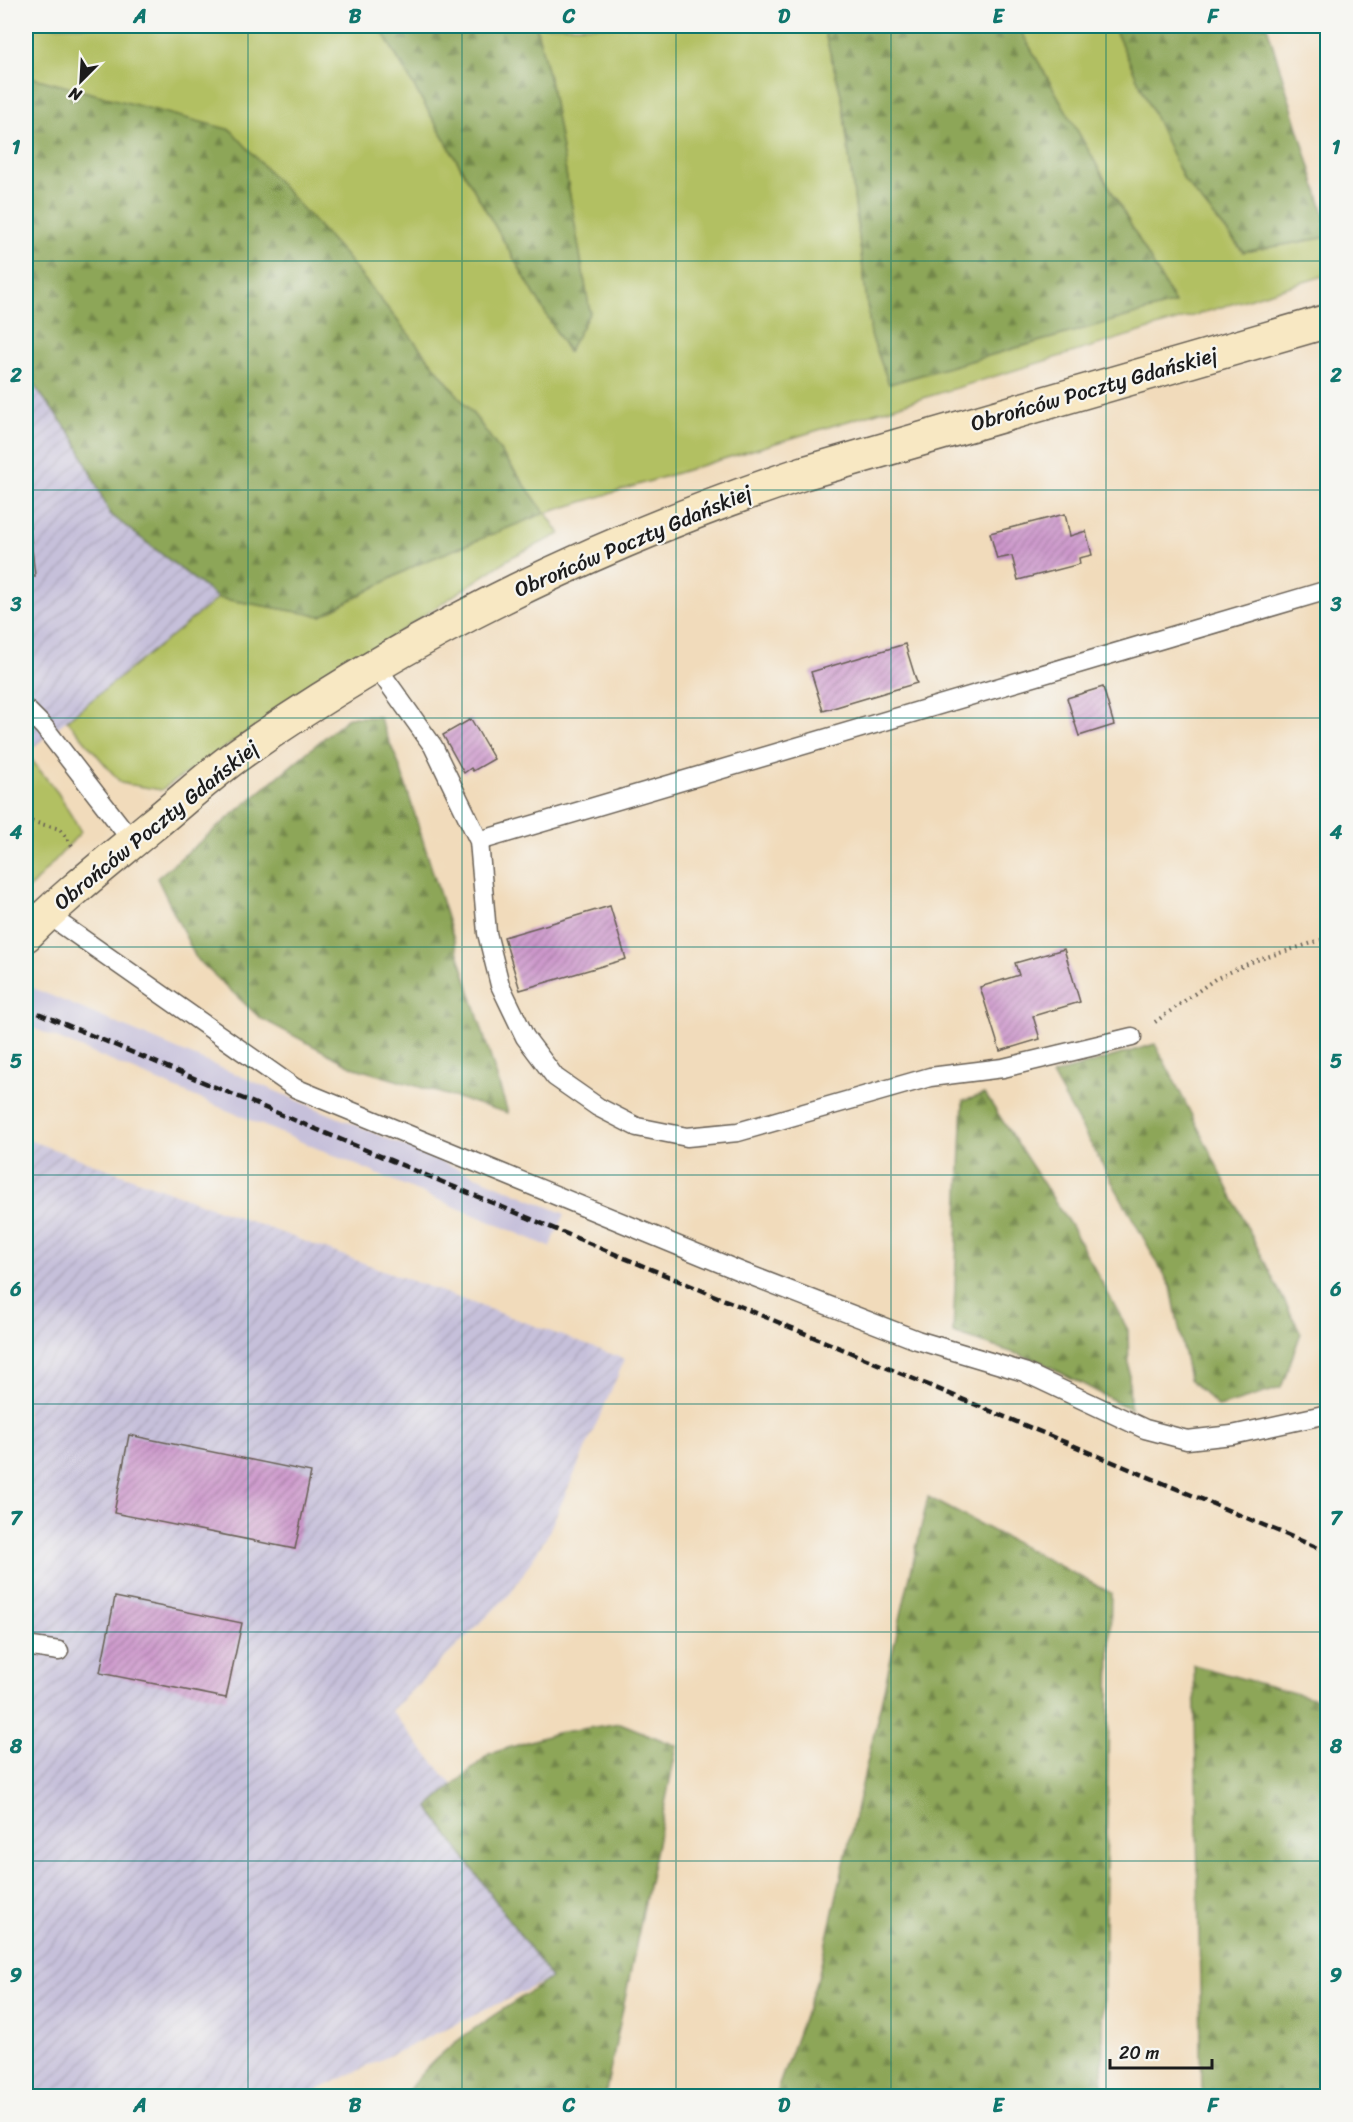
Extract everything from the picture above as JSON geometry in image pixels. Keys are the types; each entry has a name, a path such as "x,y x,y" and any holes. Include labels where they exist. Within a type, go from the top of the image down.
{"main road":[{"name":"Obrońców Poczty Gdańskiej","path":"36,924 92,874 238,755 376,666 508,593 642,533 722,501 816,470 1328,321"}],"lane":[{"path":"479,841 1328,590"},
{"path":"376,666 433,746 479,841 487,933 500,985 525,1037 555,1077 598,1107 637,1127 687,1137 738,1132 930,1077 1003,1068 1132,1037"},
{"path":"26,709 45,727 132,842"},
{"path":"36,924 295,1088 742,1272 917,1340 1024,1372 1145,1429 1187,1440 1232,1435 1328,1413"},
{"path":"26,1646 59,1651"}],"path":[{"path":"26,820 60,829 92,874"},
{"path":"1132,1037 1215,979 1254,961 1328,938"}],"shaded area":[{"path":"26,375 74,438 110,514 218,598 26,753"},
{"path":"26,985 565,1214 550,1247 26,1025"},
{"path":"26,1139 625,1359 547,1536 511,1593 391,1711 453,1786 429,1807 552,1978 305,2096 26,2096"}],"green space":[{"path":"26,26 379,26 568,352 590,312 551,86 536,26 823,26 842,98 871,335 889,384 1175,303 1018,26 1113,26 1184,179 1243,252 1327,237 1327,275 546,513 560,534 512,557 161,790 121,783 67,720 218,598 321,616 416,565 545,513 477,419 343,253 231,131 26,76"},
{"path":"379,26 536,26 551,86 590,312 568,352"},
{"path":"823,26 1018,26 1175,303 889,384 871,335 842,98"},
{"path":"1113,26 1267,26 1327,223 1327,237 1244,252 1184,180"},
{"path":"26,76 231,130 343,253 477,419 545,513 416,565 321,616 218,598 110,514 74,438 26,375"},
{"path":"349,717 379,717 400,767 508,1113 355,1068 260,1018 196,958 157,878"},
{"path":"26,753 58,793 81,832 26,892"},
{"path":"1155,1044 1301,1333 1281,1388 1219,1407 1189,1379 1171,1287 1052,1075"},
{"path":"985,1094 1071,1226 1128,1330 1130,1409 1041,1362 953,1333 963,1101"},
{"path":"928,1497 1111,1593 1102,2096 775,2096 818,1977"},
{"path":"1194,1665 1327,1702 1327,2096 1202,2096"},
{"path":"620,1723 677,1746 605,2096 405,2096 418,2078 452,2045 551,1978 428,1807 489,1754 556,1733"}],"building":[{"path":"26,493 35,576 26,577"},
{"path":"1065,514 1070,536 1086,531 1092,555 1079,558 1080,564 1018,580 1012,556 997,559 990,533"},
{"path":"905,644 917,683 823,711 811,672"},
{"path":"1103,687 1114,725 1079,736 1067,698"},
{"path":"471,719 494,759 473,771 471,768 464,773 443,735"},
{"path":"610,906 626,959 520,990 504,937"},
{"path":"1064,949 1080,1002 1033,1016 1040,1039 1000,1051 980,987 1019,975 1015,963"},
{"path":"129,1435 311,1472 295,1549 114,1513"},
{"path":"115,1597 242,1623 226,1698 100,1673"}],"railway":[{"path":"26,1008 1328,1552"}]}
